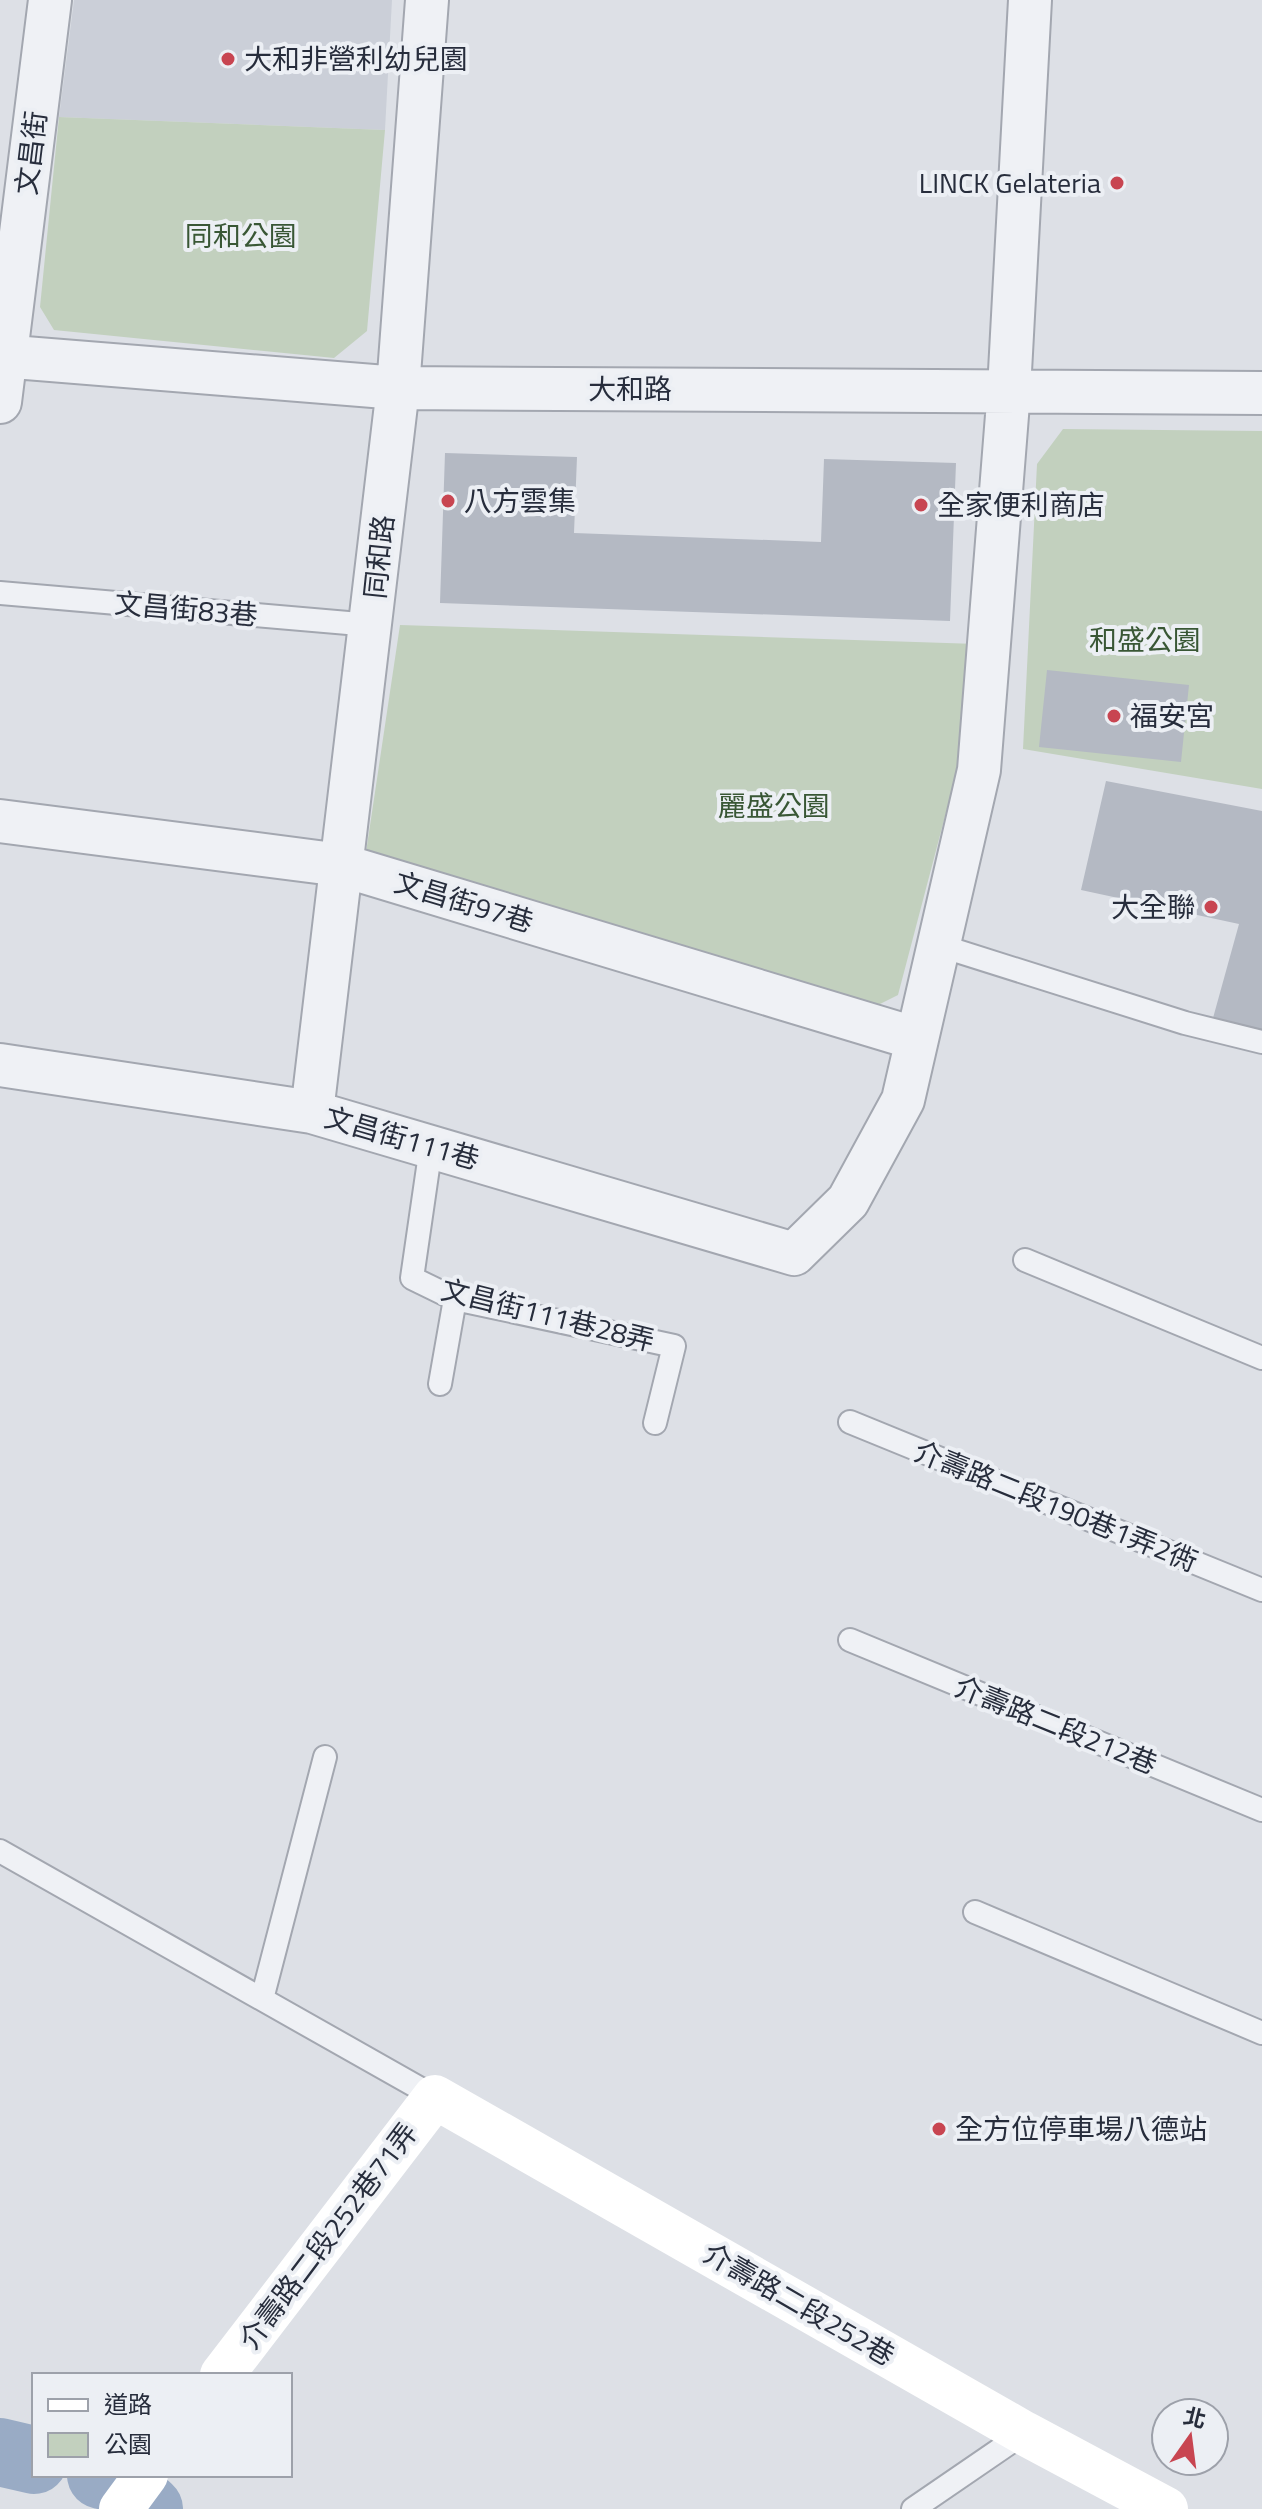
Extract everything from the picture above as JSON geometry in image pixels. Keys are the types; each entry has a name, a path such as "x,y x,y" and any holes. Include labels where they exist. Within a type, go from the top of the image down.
{"street":[{"name":"文昌街","path":"0,402 2,356 50,0"},
{"name":"同和路","path":"312,1112 398,388 427,0"},
{"path":"917,1039 979,770 1009,390 1030,0"},
{"name":"大和路","path":"2,356 398,388 1262,393"},
{"name":"文昌街97巷","path":"0,821 341,865 917,1039"},
{"name":"文昌街111巷","path":"0,1065 312,1112 794,1254 848,1201 903,1100 917,1039"},
{"name":"介壽路二段252巷71弄","path":"224,2373 435,2097"},
{"name":"介壽路二段252巷","path":"435,2097 1024,2433 1166,2509"},
{"path":"121,2509 145,2477"}],"lane":[{"name":"文昌街83巷","path":"0,593 371,625"},
{"path":"938,945 1185,1023 1262,1042"},
{"name":"文昌街111巷28弄","path":"431,1147 412,1278 455,1299 674,1346 655,1423"},
{"path":"1025,1260 1262,1358"},
{"path":"440,1384 455,1299"},
{"name":"介壽路二段190巷1弄2衖","path":"850,1422 1262,1590"},
{"name":"介壽路二段212巷","path":"850,1640 1262,1810"},
{"path":"262,1999 325,1757"},
{"path":"0,1851 435,2097"},
{"path":"975,1912 1262,2033"},
{"path":"913,2509 1024,2433"}],"shaded area":[{"name":"大和非營利幼兒園","path":"74,0 392,0 385,130 59,117"}],"green space":[{"name":"同和公園","path":"59,117 385,130 367,331 334,358 54,330 40,307"},
{"name":"和盛公園","path":"1063,429 1262,431 1262,789 1023,749 1037,464"},
{"name":"麗盛公園","path":"400,625 977,644 974,706 898,995 868,1010 365,859"}],"building":[{"path":"445,453 577,457 574,533 821,542 824,459 956,463 950,621 440,603"},
{"name":"福安宮","path":"1047,670 1189,685 1181,762 1039,747"},
{"name":"大全聯","path":"1106,781 1262,811 1262,1030 1213,1018 1239,924 1081,890"}],"waterway":[{"path":"0,2452 32,2460"},
{"path":"110,2477 149,2509"}],"place":[{"name":"大和非營利幼兒園","path":"228,59"},
{"name":"LINCK Gelateria","path":"1117,183"},
{"name":"八方雲集","path":"448,501"},
{"name":"全家便利商店","path":"921,505"},
{"name":"福安宮","path":"1114,716"},
{"name":"大全聯","path":"1211,907"},
{"name":"全方位停車場八德站","path":"939,2129"}]}
